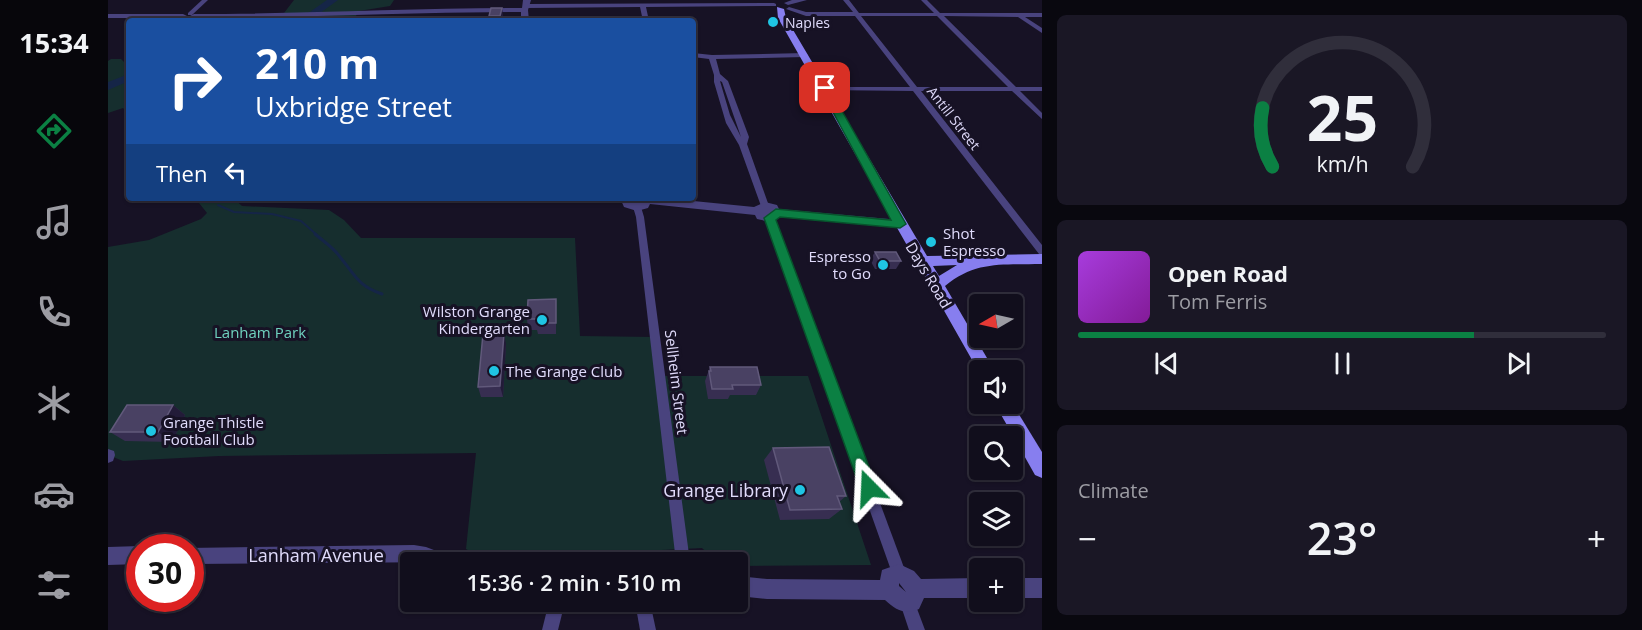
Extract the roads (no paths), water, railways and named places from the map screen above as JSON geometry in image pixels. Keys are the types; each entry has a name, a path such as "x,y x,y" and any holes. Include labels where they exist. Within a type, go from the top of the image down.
{"main road":[{"name":"Days Road","path":"784,5 786,21 921,261 980,360"},
{"path":"921,261 1042,259"},
{"path":"936,286 949,275 982,260"},
{"path":"1011,414 1042,469"}],"street":[{"path":"188,17 205,0"},
{"path":"108,16 281,16 526,5 784,5 804,0"},
{"name":"Antill Street","path":"846,0 1042,252"},
{"path":"924,0 1042,117"},
{"path":"784,5 800,14 1042,15"},
{"path":"643,6 645,18"},
{"path":"1019,14 1042,31"},
{"path":"696,55 805,55"},
{"path":"712,57 717,82 731,126 736,137 743,144 894,581"},
{"path":"825,88 1042,89"},
{"path":"627,201 628,204 643,202 900,224"},
{"name":"Sellheim Street","path":"643,202 640,217 682,552"},
{"name":"Lanham Avenue","path":"204,555 400,554"},
{"path":"108,556 126,555"},
{"path":"748,587 767,589 909,579 917,630"},
{"path":"1023,588 1042,588"},
{"path":"912,596 969,589"},
{"path":"550,630 554,612"},
{"path":"645,612 648,630"}],"waterway":[{"path":"306,18 333,0"},
{"path":"108,86 126,78"},
{"path":"218,205 234,212 272,214 301,221 317,235"},
{"path":"315,234 335,251 362,284 382,294"}],"place":[{"name":"Naples","path":"773,22"},
{"name":"Shot Espresso","path":"931,242"},
{"name":"Espresso to Go","path":"883,265"},
{"name":"Wilston Grange Kindergarten","path":"542,320"},
{"name":"The Grange Club","path":"494,371"},
{"name":"Grange Thistle Football Club","path":"151,431"},
{"name":"Grange Library","path":"800,490"}],"park label":[{"name":"Lanham Park","path":"260,332"}]}
